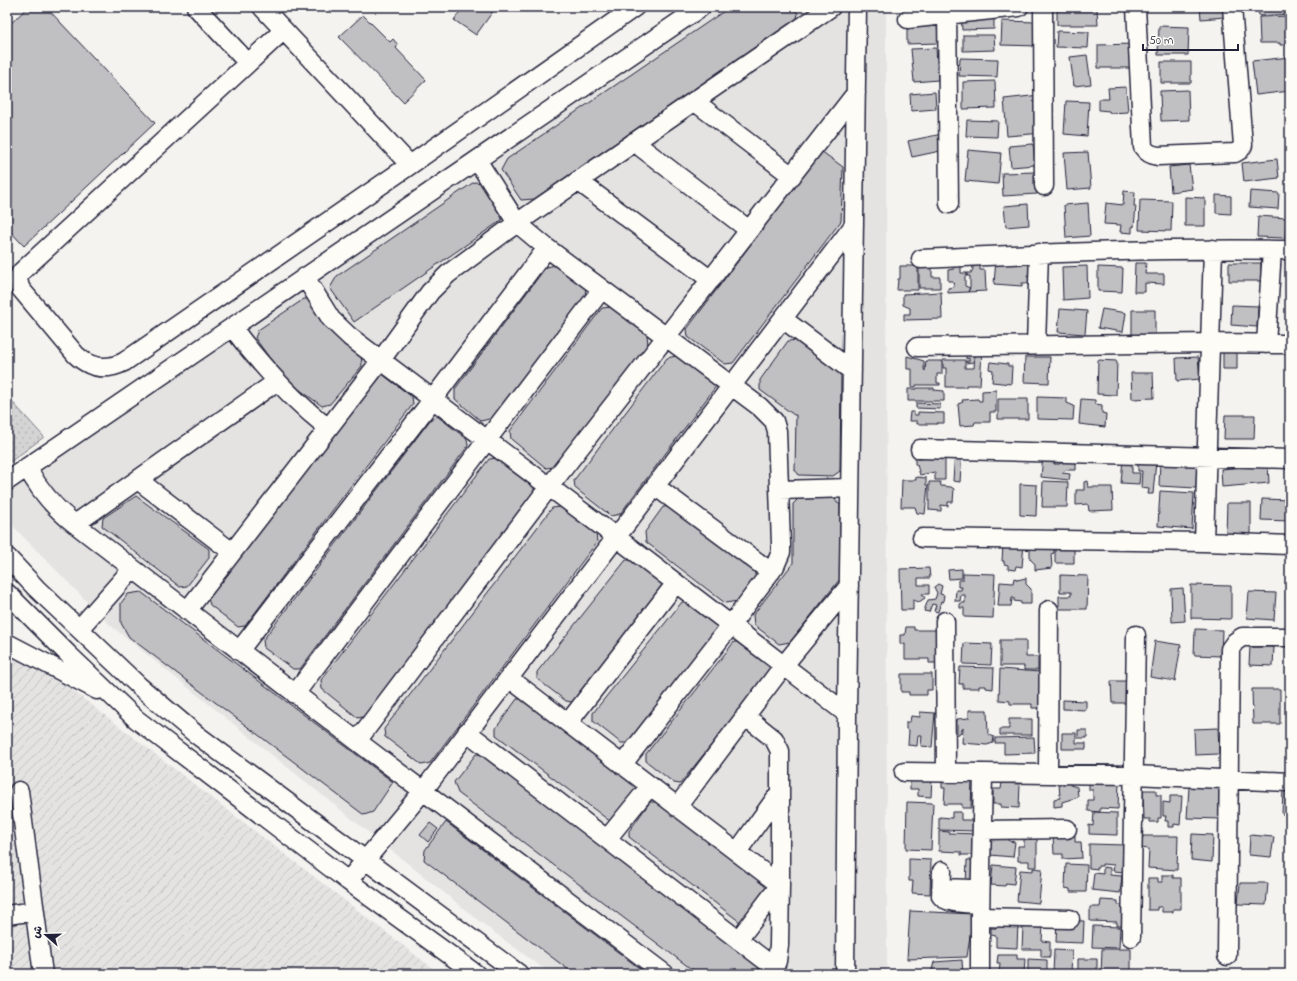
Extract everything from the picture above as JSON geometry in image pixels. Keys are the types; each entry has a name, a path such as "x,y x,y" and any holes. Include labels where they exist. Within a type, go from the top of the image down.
{"street":[{"path":"196,7 248,63"},
{"path":"262,7 410,165"},
{"path":"284,30 21,272 18,279 20,288 82,361 90,365 107,368 124,362 410,165 635,7"},
{"path":"7,481 701,7"},
{"path":"845,974 847,714 857,7"},
{"path":"908,19 948,11 1019,7"},
{"path":"1043,7 1044,186"},
{"path":"1136,7 1143,147 1146,152 1158,156 1235,153 1240,150 1242,145 1232,7"},
{"path":"187,611 439,283 458,266 517,223 694,101 818,10"},
{"path":"948,11 949,204"},
{"path":"357,741 549,487 856,93"},
{"path":"694,101 792,176"},
{"path":"634,142 749,230"},
{"path":"477,160 517,223 602,290 760,407 774,421 777,431 782,544 778,559 731,625 622,765"},
{"path":"578,181 711,280"},
{"path":"348,881 423,791 854,225"},
{"path":"239,650 433,400 547,248"},
{"path":"1204,542 1213,249"},
{"path":"922,259 1039,253 1213,249 1290,250"},
{"path":"1266,344 1272,250"},
{"path":"1036,345 1039,253"},
{"path":"304,277 324,308 340,328 847,714"},
{"path":"295,694 602,290"},
{"path":"782,319 852,371"},
{"path":"232,327 276,382 310,414 328,428"},
{"path":"917,347 1210,343 1290,344"},
{"path":"75,524 276,382"},
{"path":"920,449 1206,458 1290,459"},
{"path":"27,467 34,481 62,514 295,694 665,974"},
{"path":"138,480 232,552"},
{"path":"655,486 770,572"},
{"path":"780,490 850,488"},
{"path":"922,538 1204,542 1290,545"},
{"path":"7,558 139,686 191,730 519,974"},
{"path":"79,629 132,568"},
{"path":"568,723 676,583"},
{"path":"677,806 784,665 849,586"},
{"path":"7,593 115,700 157,736 348,881 476,974"},
{"path":"1048,774 1049,610"},
{"path":"946,621 946,773"},
{"path":"1131,937 1136,635"},
{"path":"1227,956 1230,649 1235,642 1242,637 1290,637"},
{"path":"7,643 115,700"},
{"path":"509,678 780,885"},
{"path":"467,732 738,940 774,971 778,954 780,885 780,758 778,745 774,739 745,716"},
{"path":"904,772 1134,775 1290,782"},
{"path":"980,974 977,903 982,830 983,774"},
{"path":"607,839 650,786"},
{"path":"19,791 43,974"},
{"path":"737,852 780,792"},
{"path":"982,830 1067,829"},
{"path":"942,880 941,896 945,901 977,903 1070,918"},
{"path":"738,940 780,885"},
{"path":"7,915 35,912"}],"shaded area":[{"path":"718,7 886,7 887,974 551,974 488,928 110,625 7,520 7,467"},
{"path":"7,396 44,437 7,464"},
{"path":"7,648 45,669 440,974 7,974"}],"building":[{"path":"28,7 46,7 155,123 24,246 7,228 7,27"},
{"path":"463,7 496,7 476,35 454,20"},
{"path":"730,7 790,7 798,13 797,18 534,199 521,200 501,170 507,159"},
{"path":"1200,7 1224,7 1225,17 1201,19"},
{"path":"1258,7 1290,7 1290,14 1259,16"},
{"path":"1097,9 1098,25 1057,25 1057,10"},
{"path":"994,14 994,29 962,30 961,15"},
{"path":"363,15 390,42 393,39 398,45 396,48 426,80 403,102 339,37"},
{"path":"1290,16 1290,45 1280,45 1280,43 1260,43 1259,17"},
{"path":"937,20 938,43 907,44 907,21"},
{"path":"1002,21 1038,22 1038,46 1001,45"},
{"path":"1159,26 1189,27 1188,55 1158,55"},
{"path":"1057,31 1089,32 1088,48 1056,47"},
{"path":"963,35 994,35 995,50 963,51"},
{"path":"1133,44 1133,68 1098,68 1098,45"},
{"path":"936,48 938,80 914,82 911,49"},
{"path":"1087,55 1091,84 1074,86 1070,57"},
{"path":"1290,57 1290,91 1256,95 1252,61"},
{"path":"960,58 998,59 997,77 959,76"},
{"path":"1161,62 1191,62 1191,83 1161,83"},
{"path":"995,81 996,108 963,109 963,82"},
{"path":"1126,87 1128,112 1110,113 1109,111 1099,110 1099,99 1109,99 1108,88"},
{"path":"1188,90 1189,120 1161,121 1160,91"},
{"path":"935,92 936,109 911,111 910,94"},
{"path":"1040,95 1043,133 1007,136 1004,99"},
{"path":"1066,101 1089,102 1087,136 1064,134"},
{"path":"967,120 998,121 997,137 966,136"},
{"path":"942,134 945,150 912,157 908,141"},
{"path":"1033,144 1035,165 1011,167 1009,146"},
{"path":"968,150 1001,153 998,184 965,181"},
{"path":"821,151 843,167 841,221 733,363 725,364 688,337 687,329"},
{"path":"1088,152 1091,188 1067,190 1064,153"},
{"path":"1277,159 1279,178 1244,182 1242,163"},
{"path":"1189,165 1192,189 1171,192 1169,167"},
{"path":"1036,172 1037,194 1003,196 1002,173"},
{"path":"474,182 484,183 503,212 502,220 354,322 330,288 337,276"},
{"path":"1124,191 1135,192 1134,206 1136,206 1132,233 1120,232 1121,225 1104,224 1106,203 1123,205"},
{"path":"1250,191 1279,193 1278,209 1249,207"},
{"path":"1216,195 1231,196 1231,214 1216,213"},
{"path":"1185,197 1205,198 1205,226 1185,226"},
{"path":"1140,200 1172,201 1171,231 1139,230"},
{"path":"1088,203 1090,236 1066,238 1064,205"},
{"path":"1028,204 1029,225 1006,227 1004,206"},
{"path":"1258,216 1287,218 1285,238 1257,237"},
{"path":"996,259 1030,264 1031,260 1038,273 1029,272 1027,277 1031,276 1031,283 1022,283 1022,286 994,284"},
{"path":"972,262 980,265 980,270 985,270 986,291 968,292 970,287 970,276 967,276 967,273 971,273 973,269"},
{"path":"1135,263 1146,263 1145,274 1164,274 1164,284 1145,283 1145,292 1134,292"},
{"path":"1229,263 1261,263 1261,281 1229,281"},
{"path":"556,265 586,286 585,297 493,418 481,421 455,399 455,389 546,267"},
{"path":"919,265 932,265 932,277 940,277 940,288 919,288"},
{"path":"954,265 961,265 961,273 967,273 967,276 965,276 965,286 970,288 968,292 948,293 948,288 954,287 953,281 948,281 948,270 954,269"},
{"path":"900,266 918,266 918,290 897,290 898,279 900,279"},
{"path":"1087,266 1088,298 1063,300 1062,267"},
{"path":"1098,267 1123,268 1122,292 1098,291"},
{"path":"941,292 942,319 904,320 904,314 910,314 910,308 903,305 903,294"},
{"path":"304,299 312,299 336,337 361,354 362,366 330,404 322,406 285,379 255,338 258,330"},
{"path":"1232,305 1258,306 1257,327 1231,325"},
{"path":"612,307 647,334 648,346 555,467 546,468 511,439 510,431 602,308"},
{"path":"1060,309 1087,311 1085,334 1058,332"},
{"path":"1102,309 1126,313 1123,332 1098,328"},
{"path":"1132,310 1155,310 1155,338 1132,338"},
{"path":"798,340 838,370 841,376 840,471 833,476 799,475 795,470 796,415 760,390 760,380 788,341"},
{"path":"1223,351 1237,351 1237,369 1223,369"},
{"path":"975,352 982,352 980,385 946,387 946,368 943,368 943,360 965,360 965,368 974,368"},
{"path":"974,353 974,362 966,363 966,361 969,361 969,358 966,359 966,354"},
{"path":"676,356 717,385 620,514 611,516 575,488 574,480 667,358"},
{"path":"907,356 924,361 925,371 926,361 942,361 942,374 937,374 937,383 940,383 940,385 916,385 916,387 912,387 912,369 907,369"},
{"path":"1025,357 1050,357 1049,383 1024,382"},
{"path":"1198,357 1200,379 1177,381 1176,358"},
{"path":"1098,360 1117,361 1116,395 1097,394"},
{"path":"990,362 1008,364 1008,366 1012,366 1011,384 992,382 993,370 989,369"},
{"path":"1131,373 1153,373 1154,398 1132,399"},
{"path":"382,374 412,397 413,404 245,626 238,627 210,605 208,598 376,377"},
{"path":"934,388 934,390 944,391 944,401 908,401 908,389"},
{"path":"996,390 996,412 990,412 990,422 975,422 974,425 960,426 958,404 963,402 962,400 978,399 979,401 982,401 982,391"},
{"path":"1037,397 1067,398 1067,403 1074,406 1073,420 1037,419"},
{"path":"998,399 1028,399 1028,419 998,419"},
{"path":"1081,399 1095,400 1095,404 1102,405 1102,413 1106,414 1105,427 1079,424"},
{"path":"916,403 940,404 940,409 916,408"},
{"path":"910,412 914,412 915,415 918,415 918,412 944,413 944,423 917,424 917,421 909,421"},
{"path":"1225,415 1255,415 1254,439 1224,439"},
{"path":"437,416 467,439 468,446 300,669 293,669 264,648 263,640 431,419"},
{"path":"955,451 962,451 960,482 953,481"},
{"path":"922,456 945,456 945,480 935,480 935,472 920,475 917,465 915,464 915,459 922,459"},
{"path":"1043,456 1055,458 1054,464 1060,464 1063,461 1076,457 1076,470 1066,470 1062,473 1070,474 1069,480 1041,477"},
{"path":"499,458 534,486 534,497 367,716 358,718 322,689 321,680 489,459"},
{"path":"1123,458 1132,459 1132,473 1140,473 1139,484 1121,483"},
{"path":"1156,461 1153,494 1148,494 1149,489 1141,488 1142,471 1138,471 1138,463"},
{"path":"1160,461 1197,462 1196,488 1159,486"},
{"path":"1268,465 1269,483 1222,487 1221,469"},
{"path":"916,477 926,478 926,485 928,485 925,514 917,513 915,507 901,507 902,480 916,480"},
{"path":"1043,481 1068,482 1067,507 1042,507"},
{"path":"1087,481 1088,487 1112,487 1113,510 1089,511 1088,504 1076,505 1076,490 1084,490 1084,482"},
{"path":"929,482 940,482 941,486 951,487 954,489 953,502 948,502 948,506 941,505 941,511 929,510"},
{"path":"1020,484 1037,485 1036,516 1020,515"},
{"path":"1160,491 1194,493 1192,529 1158,526"},
{"path":"136,496 209,549 209,558 187,586 180,587 102,526 103,518"},
{"path":"834,498 840,505 840,579 790,642 779,644 754,625 753,615 793,563 793,504 798,499"},
{"path":"1262,499 1290,500 1290,521 1261,520"},
{"path":"1227,503 1251,503 1251,534 1226,534"},
{"path":"675,506 752,564 756,578 738,601 725,603 646,542 645,532 663,507"},
{"path":"560,507 596,533 597,542 430,763 422,765 385,737 384,729 552,508"},
{"path":"1055,542 1074,543 1074,563 1055,563"},
{"path":"1024,544 1022,567 1016,566 1015,570 1008,569 1008,565 1004,564 1004,561 1002,561 1003,545"},
{"path":"1038,544 1042,549 1046,549 1046,545 1054,545 1054,553 1051,554 1052,568 1035,570 1035,564 1030,559 1030,547"},
{"path":"626,560 635,560 661,582 663,588 572,702 566,701 537,679 537,672"},
{"path":"929,568 930,578 918,578 918,585 929,585 929,594 922,594 925,598 919,602 913,600 913,610 901,610 900,569"},
{"path":"962,569 962,578 949,579 948,570"},
{"path":"963,573 995,574 993,618 964,617 964,608 960,608 960,603 965,603 965,595 961,595 960,601 955,601 956,590 961,590 962,587 958,587 958,580 963,580"},
{"path":"1060,575 1088,576 1087,609 1059,609 1059,596 1071,596 1071,592 1060,592"},
{"path":"1014,578 1017,580 1026,578 1026,584 1031,589 1031,604 1021,604 1021,602 1014,601 1014,598 1012,598 1011,606 998,606 1000,582 1013,583"},
{"path":"938,584 942,586 940,594 944,595 944,602 941,601 938,612 934,611 936,605 932,604 929,612 924,611 928,600 935,599 937,593 934,587"},
{"path":"1191,585 1231,586 1231,619 1191,618"},
{"path":"1183,588 1185,621 1172,622 1171,589"},
{"path":"141,592 393,782 373,812 364,815 129,637 121,623 121,603 128,594"},
{"path":"1249,592 1276,593 1274,620 1247,618"},
{"path":"1286,593 1290,593 1290,617 1287,617"},
{"path":"691,601 717,623 719,629 628,743 621,743 593,721 593,713 682,602"},
{"path":"906,627 914,627 914,630 940,630 940,663 929,663 929,659 905,659 905,644 900,644 900,635 905,635"},
{"path":"1195,629 1222,630 1221,656 1194,655"},
{"path":"1000,640 1026,640 1026,657 1038,657 1038,670 1024,670 1024,666 1000,666"},
{"path":"1155,641 1181,645 1175,681 1150,677"},
{"path":"734,642 744,642 769,664 771,670 680,784 674,783 646,761 646,754"},
{"path":"964,643 992,644 991,665 963,664"},
{"path":"1250,647 1274,647 1273,666 1249,665"},
{"path":"960,667 994,668 993,689 986,688 986,686 979,686 979,688 963,688 963,684 959,684"},
{"path":"1000,669 1040,672 1039,708 1032,708 1032,704 1010,704 1010,701 999,700"},
{"path":"901,674 932,674 932,690 927,690 927,695 909,695 909,692 901,692"},
{"path":"1111,681 1129,681 1129,703 1112,703"},
{"path":"1252,689 1280,689 1280,724 1253,724"},
{"path":"1290,691 1290,714 1287,714 1286,692"},
{"path":"517,699 524,699 638,784 638,793 611,822 496,735 496,728"},
{"path":"1063,700 1086,701 1086,710 1063,709"},
{"path":"969,710 987,710 988,734 994,737 993,743 987,745 962,743 963,728 957,735 957,719 969,718"},
{"path":"920,712 935,713 932,747 921,746 922,735 918,735 917,746 908,745 909,730 906,729 906,722 910,722 911,716 920,717"},
{"path":"1009,719 1032,719 1032,735 1000,735 1000,729 1009,729"},
{"path":"1218,728 1219,754 1195,755 1194,729"},
{"path":"1078,730 1087,730 1087,738 1078,738"},
{"path":"1062,733 1076,733 1076,743 1086,743 1086,749 1062,749"},
{"path":"1034,737 1035,753 1004,754 1004,743 995,743 995,738"},
{"path":"476,754 485,755 758,962 759,971 757,974 698,974 458,793 454,782"},
{"path":"910,777 932,777 931,797 918,796 918,789 910,789"},
{"path":"1070,777 1070,785 1077,787 1078,797 1062,802 1062,806 1054,807 1054,799 1060,798 1059,783 1055,783 1055,778"},
{"path":"942,778 972,779 971,808 962,808 962,804 944,804 945,788 942,788"},
{"path":"1089,781 1119,782 1118,809 1100,808 1100,812 1088,811 1088,800 1093,800 1093,790 1089,790"},
{"path":"1002,783 1020,784 1019,808 1001,807 1001,804 993,804 993,789 1001,789"},
{"path":"1189,787 1221,788 1220,819 1187,818"},
{"path":"1283,788 1290,789 1290,815 1282,814"},
{"path":"1143,790 1156,790 1156,795 1161,795 1161,818 1158,818 1158,822 1150,822 1150,819 1144,819"},
{"path":"1170,796 1182,796 1180,825 1174,824 1174,827 1168,827 1168,821 1165,821 1166,816 1163,816 1163,802 1170,803"},
{"path":"650,802 657,802 771,887 744,925 629,837 629,831"},
{"path":"907,802 933,803 931,850 906,849"},
{"path":"952,812 961,812 961,820 972,820 972,825 975,825 975,831 939,830 939,817 952,818"},
{"path":"1094,812 1117,813 1117,835 1089,834 1089,825 1093,826"},
{"path":"446,822 647,974 574,974 424,860 425,850"},
{"path":"430,823 438,829 428,842 420,835"},
{"path":"939,831 949,833 979,834 978,855 961,855 961,852 939,851"},
{"path":"992,833 1010,834 1009,841 1015,842 1013,857 990,855"},
{"path":"1192,834 1213,835 1212,862 1191,860"},
{"path":"1053,835 1075,835 1075,842 1081,842 1082,858 1063,859 1063,854 1054,854"},
{"path":"1250,835 1274,837 1271,857 1249,855"},
{"path":"1024,836 1037,836 1037,867 1029,867 1029,861 1018,861 1018,846 1024,846"},
{"path":"1143,836 1178,836 1177,870 1148,868 1149,849 1141,848"},
{"path":"1089,844 1125,845 1124,872 1113,871 1114,865 1102,864 1102,866 1098,866 1098,869 1089,868"},
{"path":"909,859 931,860 930,894 912,893 913,881 909,881"},
{"path":"967,860 977,860 975,886 966,886"},
{"path":"1066,864 1087,865 1086,892 1070,892 1070,889 1065,888"},
{"path":"993,865 1016,867 1014,884 1006,883 1005,886 991,885"},
{"path":"1103,867 1110,868 1110,875 1122,876 1120,893 1092,890 1094,873 1103,874"},
{"path":"1033,868 1042,869 1039,903 1017,901 1020,870 1033,871"},
{"path":"1162,875 1173,875 1173,878 1181,878 1181,909 1173,909 1173,912 1162,912 1162,907 1157,907 1157,910 1148,910 1148,878 1158,878 1158,882 1162,882"},
{"path":"1240,883 1268,883 1266,905 1238,904"},
{"path":"1101,900 1118,901 1118,905 1126,905 1126,926 1117,926 1117,922 1090,921 1090,907 1100,907"},
{"path":"910,911 973,914 967,957 907,959"},
{"path":"1057,920 1084,921 1083,943 1056,942"},
{"path":"997,921 1018,922 1017,948 996,947 996,936 991,935 991,928 996,928"},
{"path":"1023,926 1043,926 1042,941 1050,942 1050,957 1041,957 1041,949 1022,949"},
{"path":"1093,926 1120,927 1119,948 1092,947"},
{"path":"1102,949 1131,949 1131,974 1101,974"},
{"path":"1054,950 1072,951 1071,974 1053,974"},
{"path":"998,955 1017,955 1017,959 1025,959 1024,974 999,974 1000,963 997,963"},
{"path":"1028,959 1047,960 1047,974 1028,974"},
{"path":"1078,959 1097,959 1097,974 1078,974"},
{"path":"962,960 963,974 931,974 934,962"}]}
